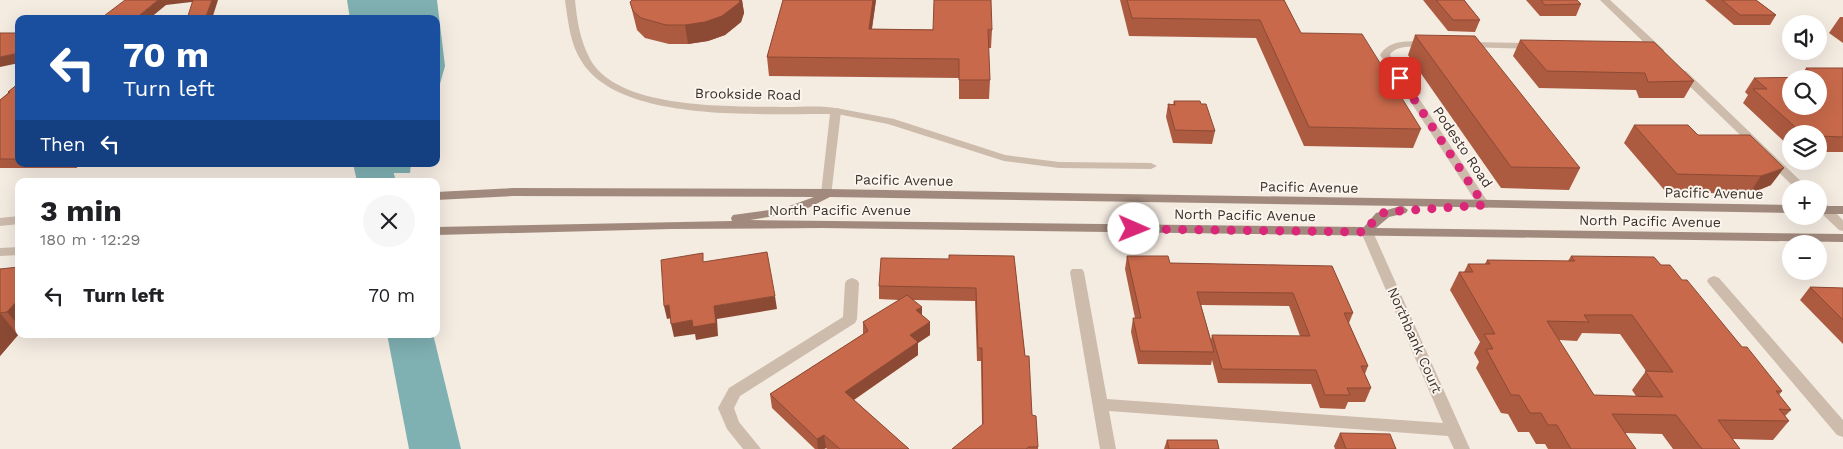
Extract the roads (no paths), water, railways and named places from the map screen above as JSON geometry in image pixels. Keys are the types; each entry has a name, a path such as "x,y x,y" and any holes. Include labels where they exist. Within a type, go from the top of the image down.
{"main road":[{"name":"North Pacific Avenue","path":"440,196 514,192 827,193"},
{"name":"Pacific Avenue","path":"827,193 1782,210"},
{"path":"662,225 782,213 816,202 827,193"},
{"path":"1367,232 1374,219 1385,212 1484,205"},
{"path":"1827,209 1843,210"},
{"name":"North Pacific Avenue","path":"440,231 662,225 823,224 1843,238"}],"street":[{"name":"Brookside Road","path":"570,0 573,28 586,61 604,81 619,89 655,102 696,108 836,111 890,121 1004,158 1059,165 1151,166"},
{"path":"1605,0 1794,180"},
{"name":"Podesto Road","path":"1437,45 1397,45 1388,48 1385,54 1484,205"},
{"path":"1456,45 1540,47"},
{"path":"1637,48 1656,49"},
{"path":"827,193 836,111"},
{"path":"1827,213 1843,227"},
{"path":"0,222 15,220"},
{"name":"Northbank Court","path":"1367,232 1462,449"},
{"path":"0,252 15,251"},
{"path":"1077,272 1108,449"},
{"path":"1714,281 1843,431"},
{"path":"752,449 732,425 726,408 734,392 850,319 852,283"},
{"path":"1100,404 1454,430"}],"water":[{"path":"347,0 437,0 439,15 349,15"},
{"path":"440,25 445,66 440,84"},
{"path":"365,167 411,167 410,173 364,173"}],"waterway":[{"path":"373,167 375,178"},
{"path":"411,338 435,449"}]}
